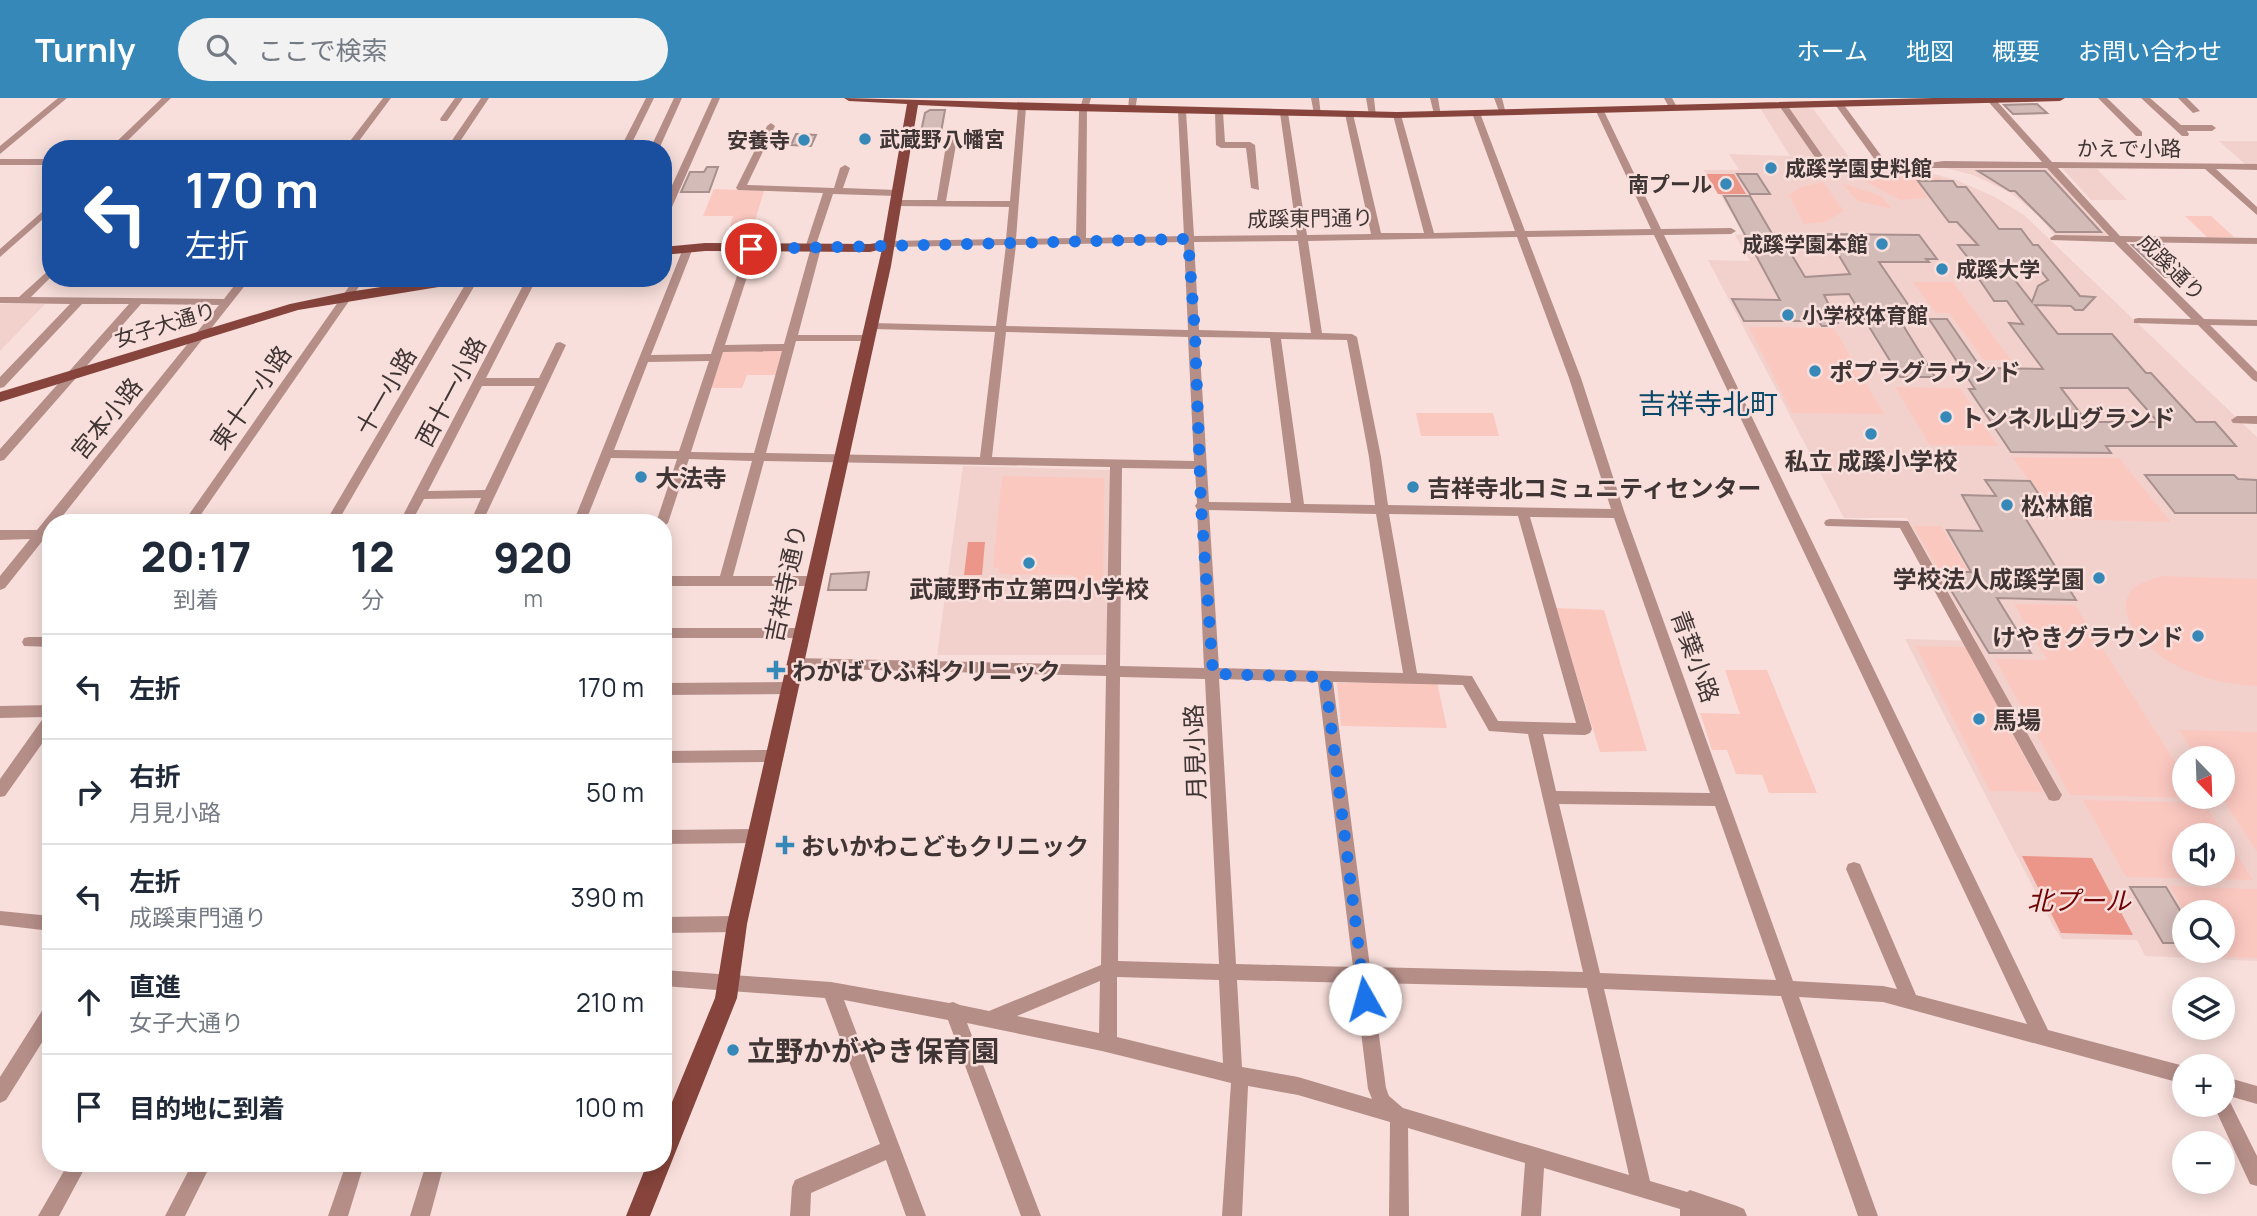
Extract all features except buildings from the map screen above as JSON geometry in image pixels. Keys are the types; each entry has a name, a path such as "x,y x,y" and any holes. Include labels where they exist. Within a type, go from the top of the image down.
{"main road":[{"path":"849,98 1007,102 1022,107 1061,103 1132,104 1182,111 1374,115 1600,110 1670,103 1752,101 1782,104 1838,103 1853,100 2060,98"},
{"name":"吉祥寺通り","path":"672,1131 726,998 737,924 889,244 913,100"},
{"path":"672,250 870,248 889,244"},
{"name":"女子大通り","path":"0,397 276,312 348,296 410,287"},
{"path":"638,1216 656,1172"}],"street":[{"path":"0,151 63,98"},
{"path":"123,140 167,98"},
{"path":"355,140 387,98"},
{"path":"444,119 459,98"},
{"path":"456,140 485,98"},
{"path":"629,140 650,98"},
{"path":"658,140 678,98"},
{"path":"672,196 716,98"},
{"path":"1315,98 1318,114"},
{"path":"1370,98 1374,115"},
{"path":"1434,98 1438,114"},
{"path":"1499,98 1503,112"},
{"path":"2102,98 2139,134"},
{"path":"2145,98 2181,131 2212,128"},
{"path":"2182,98 2196,111"},
{"path":"1990,99 2051,165"},
{"path":"1081,240 1086,103"},
{"path":"1838,103 1883,165"},
{"path":"1782,104 1824,164 1833,172"},
{"path":"985,462 1012,242 1022,107"},
{"path":"1600,110 2042,1036"},
{"name":"月見小路","path":"1182,111 1195,333 1201,506 1213,674 1225,972 1236,1075 1232,1216"},
{"path":"1219,112 1221,145 1250,145 1256,188"},
{"path":"1284,113 1317,336"},
{"name":"青葉小路","path":"1476,113 1575,378 1619,514 1868,1216"},
{"path":"1349,114 1377,236"},
{"path":"1397,115 1430,235"},
{"path":"771,126 741,188 833,192 941,203 1015,204"},
{"path":"941,203 952,139"},
{"path":"0,162 42,162"},
{"name":"成蹊通り","path":"2051,165 2117,239 2257,378"},
{"name":"かえで小路","path":"1923,166 2257,167"},
{"path":"2207,166 2257,212"},
{"path":"725,581 791,343 813,248 833,192 845,168"},
{"path":"0,254 42,215"},
{"name":"成蹊東門通り","path":"889,244 1731,231"},
{"path":"2055,238 2257,241"},
{"path":"583,514 688,248"},
{"path":"665,514 751,249"},
{"path":"22,300 42,280"},
{"name":"宮本小路","path":"61,514 239,287"},
{"name":"東十一小路","path":"195,514 354,287"},
{"name":"十一小路","path":"336,514 466,287"},
{"name":"西十一小路","path":"410,514 527,287"},
{"path":"0,300 227,302"},
{"path":"0,384 79,301"},
{"path":"0,457 138,301"},
{"path":"2138,321 2257,323"},
{"path":"646,359 717,353 869,332 1002,328 1352,337 1375,457 1381,510 1411,678"},
{"path":"1275,335 1298,507"},
{"path":"480,514 561,345"},
{"path":"478,382 543,382"},
{"path":"2237,420 2257,420"},
{"path":"607,454 1199,465"},
{"path":"1108,1043 1116,464"},
{"path":"419,495 489,494"},
{"path":"1201,506 1619,514"},
{"path":"796,663 1467,680 1494,727 1585,729 1523,513"},
{"path":"1830,523 1904,524 2054,795"},
{"path":"0,535 42,534"},
{"name":"宮本小路","path":"0,585 42,538"},
{"path":"672,581 814,581"},
{"path":"672,633 802,633"},
{"path":"29,642 42,642"},
{"path":"1325,677 1377,1089 1382,1102 1399,1117 1399,1216"},
{"path":"672,689 790,688"},
{"path":"0,712 42,711"},
{"path":"1534,728 1642,1188"},
{"path":"0,791 42,732"},
{"path":"672,757 775,756"},
{"path":"1551,797 1720,800"},
{"path":"672,837 757,836"},
{"path":"1854,869 1910,1001"},
{"path":"0,918 42,924"},
{"path":"672,925 737,924"},
{"path":"989,1019 1111,970 1786,987 1883,994 2172,1072"},
{"path":"672,979 831,990 953,1010 1108,1043 1236,1075 1298,1086 1642,1188 1690,1208 1737,1216"},
{"path":"831,990 916,1216"},
{"path":"953,1010 1031,1216"},
{"path":"0,1094 42,1026"},
{"path":"2235,1089 2257,1095"},
{"path":"2228,1117 2257,1177"},
{"path":"800,1216 802,1187 890,1149"},
{"path":"1531,1216 1535,1156"},
{"path":"48,1216 73,1172"},
{"path":"175,1216 198,1172"},
{"path":"338,1216 352,1172"},
{"path":"420,1216 433,1172"}],"shaded area":[{"name":"学校法人成蹊学園","path":"1806,107 1814,110 1852,161 1912,168 1956,180 1995,197 2024,215 2257,437 2257,961 2235,960 2235,900 2172,900 2172,957 2145,956 2137,940 2062,939 2053,926 1905,639 1976,641 1907,518 1844,518 1708,260 1750,261 1735,235 1745,234 1704,170 1739,170 1729,154 1790,156 1760,108"},
{"path":"2219,141 2257,141 2257,165 2246,165"},
{"path":"1938,166 2048,168 2108,236 2056,237 2039,216 2011,193 1973,175"},
{"path":"2062,168 2097,169 2127,200 2091,200"},
{"path":"1895,172 1943,180 1917,180 1927,198 1900,200 1859,178 1873,173"},
{"path":"1823,182 1844,211 1825,222 1804,224 1789,195 1801,187"},
{"path":"1842,183 1881,196 1892,209 1858,201"},
{"path":"714,189 764,191 753,227 730,226 733,216 703,216"},
{"path":"2185,216 2211,216 2234,237 2207,237"},
{"path":"1913,282 1953,282 2011,360 1984,360 1949,313 1936,313"},
{"path":"0,304 45,304 0,351"},
{"name":"ポプラグラウンド","path":"1749,327 1834,328 1884,414 1792,413"},
{"path":"722,352 785,352 778,375 747,375 742,388 710,388"},
{"name":"トンネル山グランド","path":"1895,387 1960,388 1998,446 1930,445"},
{"path":"1416,413 1493,413 1499,436 1421,436"},
{"path":"2012,457 2119,458 2171,522 2057,519"},
{"name":"武蔵野市立第四小学校","path":"963,466 1112,470 1106,655 937,655"},
{"path":"1002,476 1104,478 1103,597 1074,598 1074,575 999,574 999,568 993,567"},
{"path":"1913,526 1941,526 1980,591 1951,591"},
{"name":"けやきグラウンド","path":"2163,576 2257,579 2257,686 2214,680 2183,669 2156,652 2138,634 2126,613 2130,593 2140,584"},
{"path":"2014,604 2075,605 2172,757 2172,797 2070,795 1995,659 2047,660"},
{"path":"1556,608 1604,610 1647,751 1600,752"},
{"name":"馬場","path":"1916,646 1966,647 2043,792 1990,791"},
{"path":"1725,670 1767,670 1817,793 1769,793 1762,775 1736,774 1727,750 1712,750 1700,713 1740,714"},
{"path":"1437,682 1447,728 1341,726 1337,683"},
{"path":"2179,730 2257,732 2257,852 2229,809 2235,809 2235,746 2189,746"},
{"path":"2083,800 2172,802 2172,809 2208,809 2217,823 2172,823 2172,878 2126,877"},
{"path":"2235,852 2253,880 2235,880"},
{"path":"2170,886 2257,889 2257,958 2235,957 2235,900 2178,900"}],"water":[{"name":"南プール","path":"1706,174 1734,174 1746,194 1718,194"},
{"path":"968,542 985,542 982,575 964,575"},
{"name":"北プール","path":"2022,856 2092,858 2133,935 2061,933"}],"place":[{"name":"武蔵野八幡宮","path":"865,139"},
{"name":"安養寺","path":"804,140"},
{"name":"成蹊学園史料館","path":"1771,168"},
{"name":"南プール","path":"1726,184"},
{"name":"成蹊学園本館","path":"1882,244"},
{"name":"成蹊大学","path":"1942,269"},
{"name":"小学校体育館","path":"1788,315"},
{"name":"ポプラグラウンド","path":"1815,371"},
{"name":"トンネル山グランド","path":"1946,417"},
{"name":"私立 成蹊小学校","path":"1871,434"},
{"name":"大法寺","path":"641,477"},
{"name":"吉祥寺北コミュニティセンター","path":"1413,487"},
{"name":"松林館","path":"2007,505"},
{"name":"武蔵野市立第四小学校","path":"1029,563"},
{"name":"学校法人成蹊学園","path":"2099,578"},
{"name":"けやきグラウンド","path":"2198,636"},
{"name":"わかば ひふ科クリニック","path":"776,670"},
{"name":"馬場","path":"1979,719"},
{"name":"おいかわこどもクリニック","path":"785,845"},
{"name":"立野かがやき保育園","path":"733,1050"}],"district":[{"name":"吉祥寺北町","path":"1708,403"}],"route":[{"path":"751,249 1188,239 1195,333 1201,506 1213,674 1325,677 1365,999"}]}
